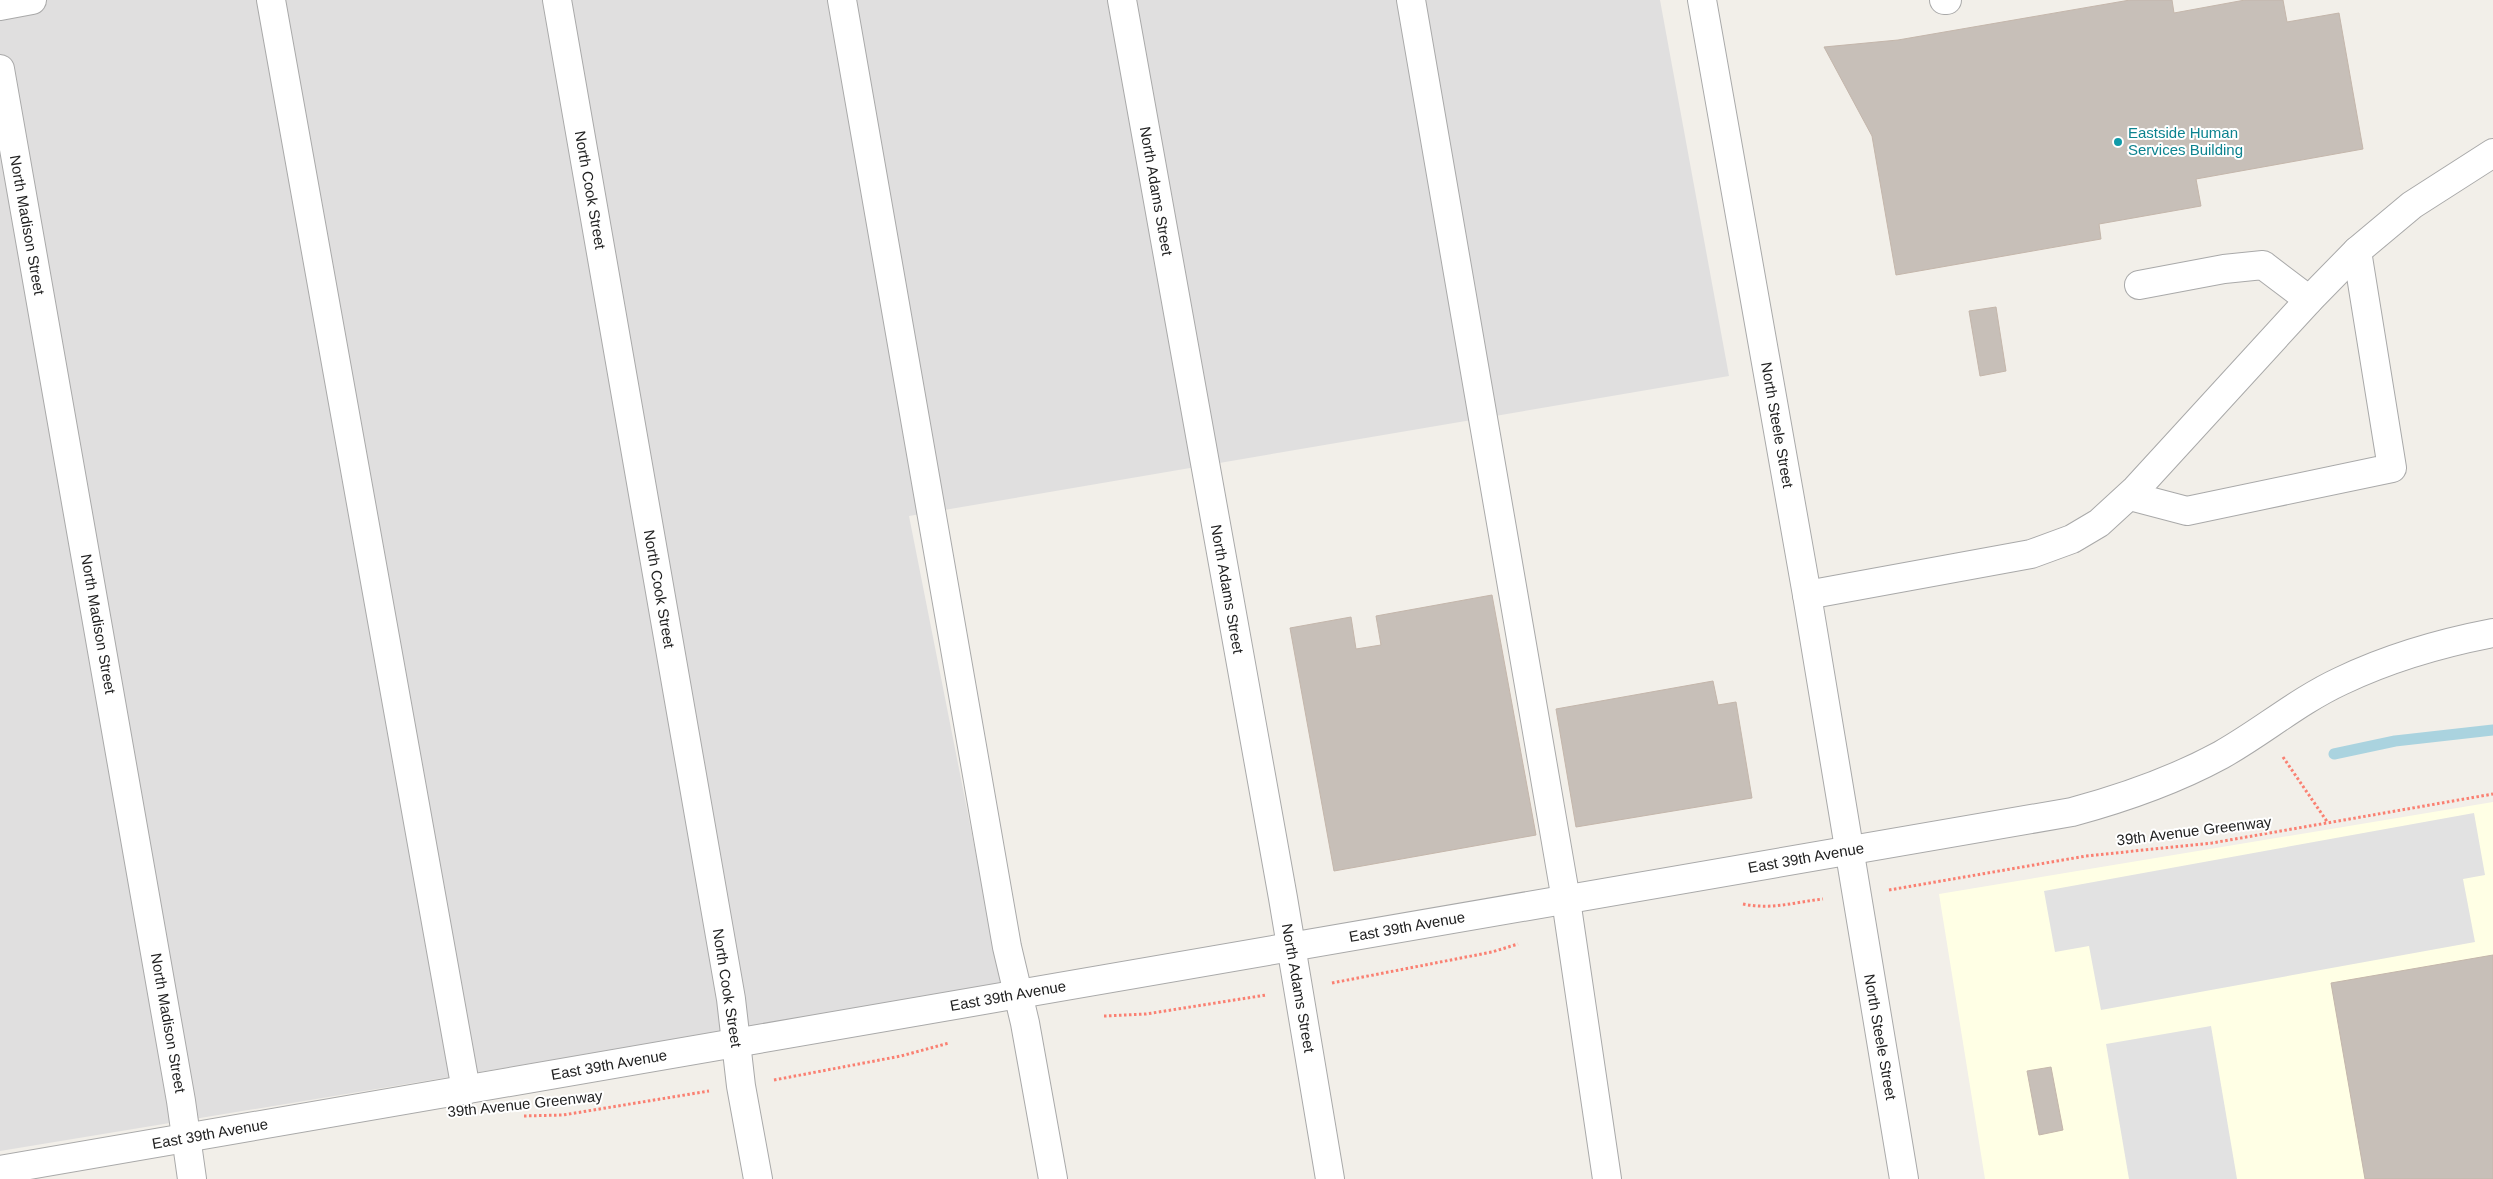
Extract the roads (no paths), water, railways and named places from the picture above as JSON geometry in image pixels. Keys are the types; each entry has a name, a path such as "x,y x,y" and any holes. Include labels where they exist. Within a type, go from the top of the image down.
{"street":[{"path":"0,6 32,0"},
{"path":"271,0 466,1090"},
{"name":"North Cook Street","path":"557,0 729,990 758,1179"},
{"path":"842,0 1005,937 1018,994 1053,1179"},
{"name":"North Adams Street","path":"1122,0 1291,948 1330,1179"},
{"path":"1411,0 1566,900 1608,1179"},
{"name":"North Steele Street","path":"1702,0 1806,595 1904,1179"},
{"name":"North Madison Street","path":"0,69 192,1179"},
{"path":"1806,595 2031,554 2072,540 2099,523 2130,496 2309,300 2357,251 2412,205 2493,153"},
{"path":"2130,496 2187,512 2392,468 2357,251"},
{"path":"2139,285 2224,269 2263,265 2309,300"},
{"name":"East 39th Avenue","path":"0,1170 2072,812 2150,788 2222,754 2306,700 2340,681 2404,655 2493,633"}],"waterway":[{"path":"2334,754 2395,741 2493,730"}],"place":[{"name":"Eastside Human Services Building","path":"2118,142"}]}
